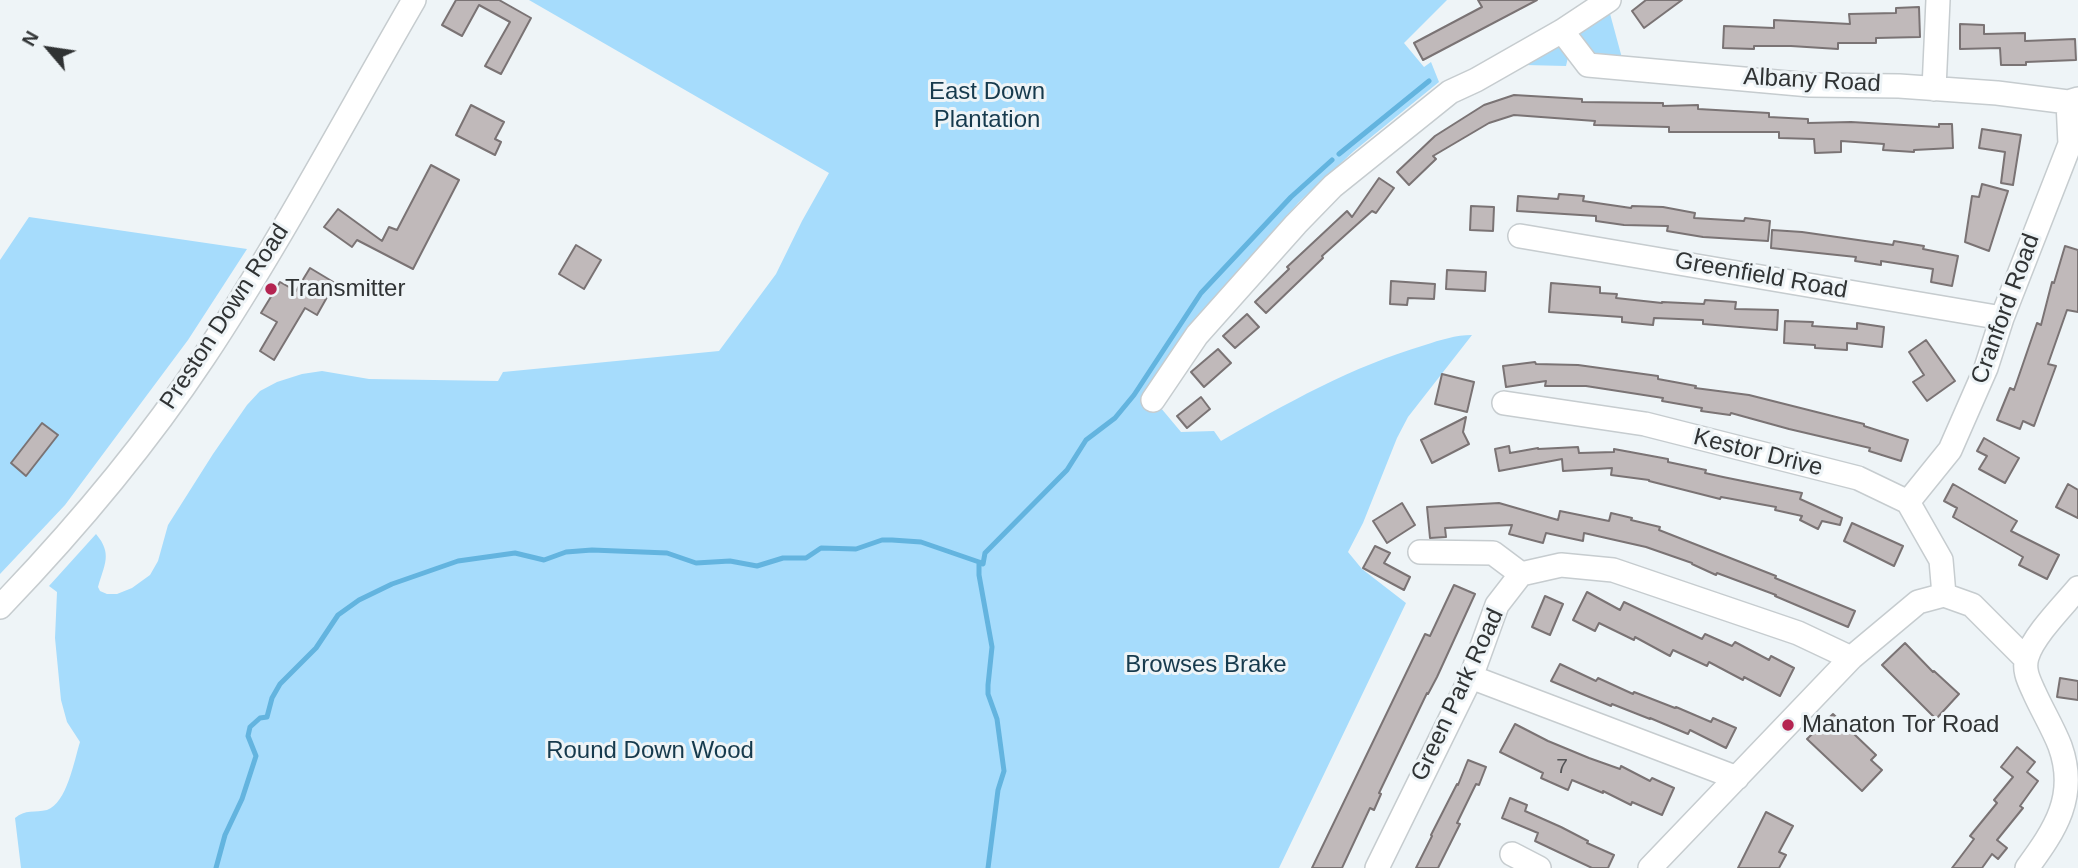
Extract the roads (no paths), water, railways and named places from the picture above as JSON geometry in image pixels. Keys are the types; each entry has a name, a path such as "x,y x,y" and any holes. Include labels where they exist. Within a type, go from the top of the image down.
{"street":[{"name":"Preston Down Road","path":"0,607 94,502 205,356 275,243 414,0"},
{"path":"1153,400 1205,325 1333,186 1450,92 1562,31 1609,0"},
{"path":"1934,89 1938,0"},
{"name":"Albany Road","path":"1562,31 1588,65 1810,85 1899,86 2073,101"},
{"name":"Cranford Road","path":"1908,502 1950,450 1986,368 2002,318 2070,144 2073,101"},
{"name":"Greenfield Road","path":"1520,236 2002,318"},
{"name":"Kestor Drive","path":"1504,403 1645,424 1858,478 1908,502"},
{"path":"1908,502 1941,559 1944,595"},
{"path":"1420,552 1493,553 1521,574 1561,565 1613,570 1798,633 1851,658"},
{"name":"Green Park Road","path":"1377,868 1471,677 1497,606 1521,574"},
{"path":"2027,868 2058,822 2064,806 2067,781 2063,755 2026,674 2026,659 2034,642 2078,588"},
{"path":"1650,868 1851,658 1918,601 1944,595 1972,605 2026,659"},
{"path":"1471,677 1737,778"},
{"path":"1512,854 1539,868"}],"waterway":[{"path":"1339,154 1429,81"},
{"path":"979,562 983,564 985,553 1067,470 1086,440 1115,418 1134,395 1201,293 1291,197 1332,160"},
{"path":"216,868 225,835 242,799 256,756 248,736 250,727 260,718 267,717 272,698 280,684 316,648 338,615 359,600 392,584 458,561 515,553 544,560 566,552 592,550 667,553 696,563 730,561 757,566 783,558 806,558 821,548 856,549 882,540 892,540 921,542 979,562"},
{"path":"979,562 992,647 988,694 997,719 1004,771 998,790 988,868"}],"place":[{"name":"Transmitter","path":"271,289"},
{"name":"Manaton Tor Road","path":"1788,725"}],"park label":[{"name":"East Down Plantation","path":"987,106"},
{"name":"Browses Brake","path":"1206,665"},
{"name":"Round Down Wood","path":"650,751"}]}
